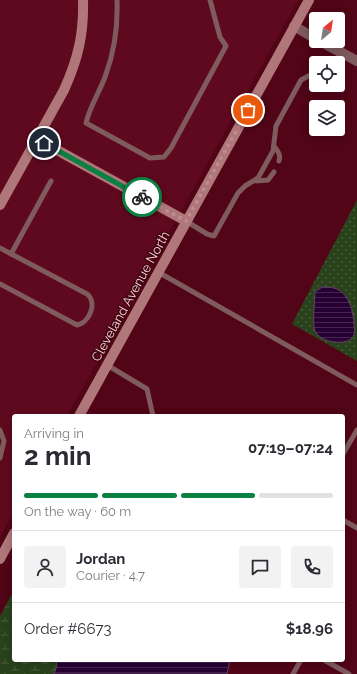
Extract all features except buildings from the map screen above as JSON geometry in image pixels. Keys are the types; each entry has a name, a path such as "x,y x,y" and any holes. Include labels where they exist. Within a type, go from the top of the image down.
{"street":[{"path":"0,205 64,90 73,70 79,50 83,28 83,0"},
{"name":"Cleveland Avenue North","path":"80,414 309,0"},
{"path":"294,26 309,35"},
{"path":"333,48 357,61"},
{"path":"37,139 186,221"},
{"path":"0,559 12,537"}],"lane":[{"path":"118,0 116,41 105,77 89,110 86,123 150,158 164,157 171,148 226,46 220,37 210,0"},
{"path":"256,181 274,146 276,126 301,80 309,76"},
{"path":"274,146 279,153 279,161"},
{"path":"186,221 207,234 214,236 238,193 245,186 256,181 268,180 274,172"},
{"path":"11,254 51,181"},
{"path":"0,248 88,294 92,300 93,307 85,322 77,325 0,284"},
{"path":"158,272 357,385"},
{"path":"107,365 147,389 153,414"},
{"path":"0,430 4,441 0,458"},
{"path":"345,451 357,430"},
{"path":"345,521 357,528"},
{"path":"292,674 300,662"},
{"path":"328,662 349,674"}],"shaded area":[{"path":"0,0 298,0 68,414 12,414 12,516 0,537"},
{"path":"322,287 339,290 347,298 352,309 355,330 352,338 344,342 332,342 322,338 315,331 315,292"},
{"path":"56,662 230,662 227,674 54,674 57,666"}],"green space":[{"path":"357,200 357,361 292,324"},
{"path":"12,594 12,662 56,662 57,666 54,674 0,674 0,616"}],"way so far":[{"path":"142,197 186,221 248,110"}],"route":[{"path":"44,143 142,197"}]}
